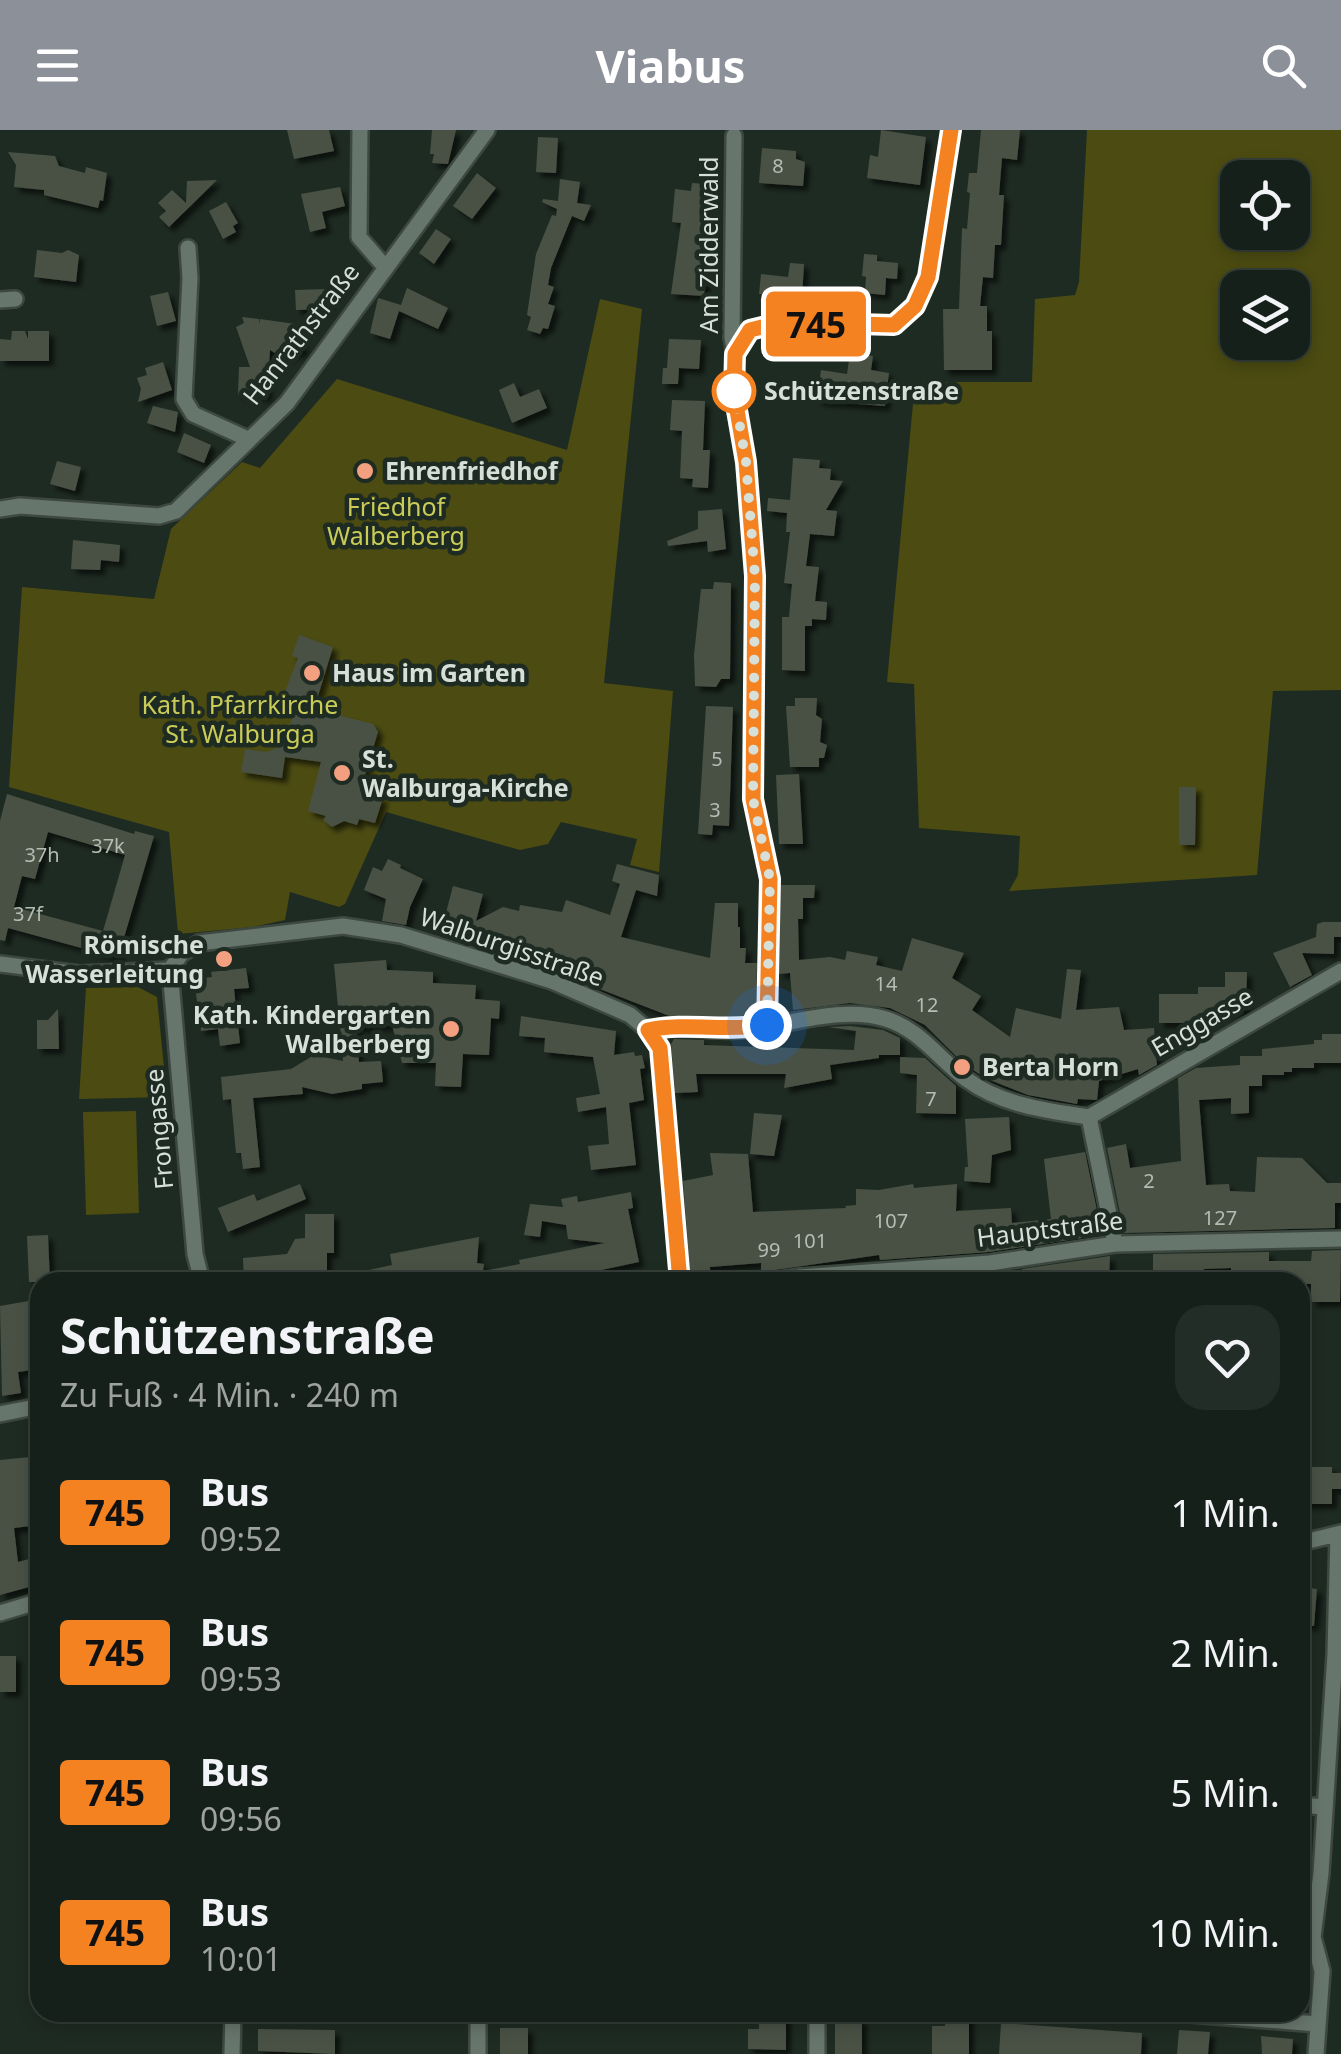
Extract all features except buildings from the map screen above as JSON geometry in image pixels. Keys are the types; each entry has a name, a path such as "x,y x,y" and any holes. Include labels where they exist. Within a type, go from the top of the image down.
{"street":[{"path":"360,130 359,237 385,267"},
{"name":"Hanrathstraße","path":"0,509 20,506 159,516 176,511 287,402 487,130"},
{"path":"767,1025 770,879 753,799 755,576 746,462 734,393 735,354 750,330 782,322 894,325 915,306 928,277 951,130"},
{"name":"Am Zidderwald","path":"734,136 735,354"},
{"path":"188,248 184,399 193,414 248,439"},
{"name":"Walburgisstraße","path":"170,970 181,954 199,943 342,926 401,935 537,976 630,1015 648,1030"},
{"path":"0,964 79,974 170,970"},
{"name":"Frongasse","path":"170,970 200,1272"},
{"name":"Enggasse","path":"1090,1117 1341,971"},
{"path":"679,1272 660,1048 648,1030 742,1030 856,1014 888,1019 919,1037 988,1094 1045,1111 1090,1117 1115,1244"},
{"name":"Hauptstraße","path":"868,1272 990,1263 1115,1244 1341,1239"},
{"path":"0,1414 30,1408"},
{"path":"1310,1540 1339,1533 1338,1654 1314,1937 1322,1972 1316,2054"},
{"path":"0,1613 30,1604"},
{"path":"1310,1806 1324,1807"},
{"path":"1321,1873 1341,1874"},
{"path":"232,2054 234,2022"},
{"path":"477,2022 478,2054"},
{"path":"817,2022 817,2054"},
{"path":"1296,2022 1318,2024"}],"green space":[{"path":"1087,130 1341,130 1341,690 1273,691 1257,875 1009,891 1018,875 1020,836 919,828 914,684 887,682 915,382 1032,382 1035,299 1075,295 1079,282"},
{"path":"600,299 642,309 604,683 673,691 659,872 630,865 637,839 561,822 548,844 520,850 386,812 345,904 339,907 290,892 285,920 178,934 169,832 9,787 22,587 154,599 171,529 242,462 260,468 337,379 567,450"},
{"path":"138,987 157,997 167,1097 79,1099 86,988"},
{"path":"136,1111 139,1213 86,1215 83,1112"}],"bus line":[{"name":"745","path":"679,1272 660,1048 648,1030 742,1030 767,1025 770,879 753,799 755,576 746,462 734,393 735,354 750,330 782,322 894,325 915,306 928,277 951,130"}],"place":[{"name":"Schützenstraße","path":"734,391"},
{"name":"Ehrenfriedhof","path":"365,471"},
{"name":"Haus im Garten","path":"312,673"},
{"name":"St. Walburga-Kirche","path":"342,773"},
{"name":"Römische Wasserleitung","path":"224,959"},
{"name":"Kath. Kindergarten Walberberg","path":"451,1029"},
{"name":"Berta Horn","path":"962,1067"}],"route":[{"path":"734,391 746,462 755,576 753,799 770,879 767,1025"}],"park label":[{"name":"Friedhof Walberberg","path":"396,522"},
{"name":"Kath. Pfarrkirche St. Walburga","path":"240,720"}]}
